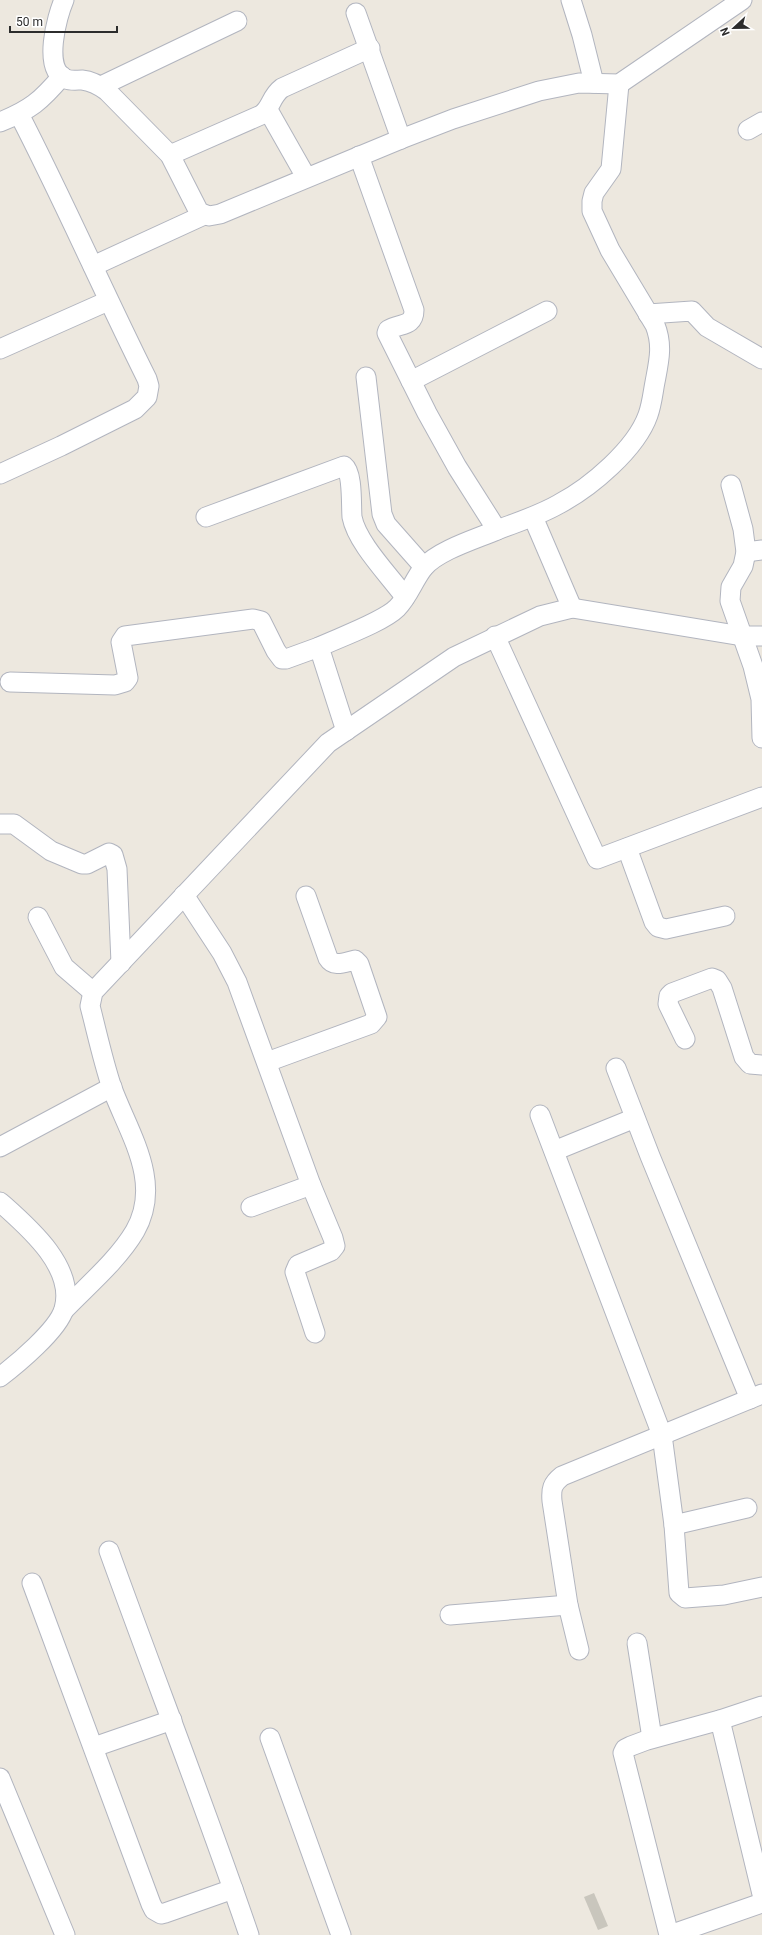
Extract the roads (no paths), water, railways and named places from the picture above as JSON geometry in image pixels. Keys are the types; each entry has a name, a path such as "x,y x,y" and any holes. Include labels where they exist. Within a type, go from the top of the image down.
{"street":[{"path":"64,0 54,32 52,53 55,64 62,76 66,79 95,83 101,86 129,112 170,155 190,199 199,212 209,216 220,214 306,177 453,119 539,91 579,83 609,85 619,84 742,0"},
{"path":"571,0 582,35 594,83"},
{"path":"356,13 370,48 401,139"},
{"path":"101,86 237,21"},
{"path":"170,155 261,115 268,110 273,97 282,88 370,48"},
{"path":"0,122 19,114 37,103 62,76"},
{"path":"10,682 115,685 125,682 128,678 121,642 125,636 253,619 261,621 276,651 282,658 286,659 319,647 387,616 398,607 424,567 444,554 559,504 576,494 604,472 636,438 648,415 660,350 660,337 610,250 592,211 594,193 611,169 619,84"},
{"path":"268,110 306,177"},
{"path":"0,474 61,446 135,409 147,397 149,386 147,379 108,301 64,202 19,114"},
{"path":"359,156 414,310 414,317 408,323 387,331 411,381 457,468 497,530"},
{"path":"93,266 204,215"},
{"path":"0,349 108,301"},
{"path":"411,381 547,311"},
{"path":"648,314 692,311 707,327 762,359"},
{"path":"366,377 382,514 386,524 424,567"},
{"path":"206,517 344,466 349,475 353,518 359,533 370,552 405,597"},
{"path":"731,485 743,529 754,551 743,566 731,587 729,594 732,607 753,666 761,699 762,738"},
{"path":"532,517 572,608"},
{"path":"0,1377 28,1355 55,1324 64,1310 124,1247 135,1230 144,1210 146,1184 143,1165 112,1087 90,1006 93,992 328,743 454,657 495,636 540,616 572,608 742,636 762,636"},
{"path":"495,636 597,859 762,797"},
{"path":"319,647 346,731"},
{"path":"0,824 14,824 51,850 82,864 87,864 109,853 113,855 117,868 121,963"},
{"path":"627,848 654,922 658,927 666,929 725,916"},
{"path":"184,894 230,968 267,1062 311,1185 333,1238 335,1246 325,1254 298,1266 295,1272 315,1333"},
{"path":"267,1062 371,1024 377,1017 359,964 355,960 335,964 330,962 306,896"},
{"path":"38,917 64,967 93,992"},
{"path":"685,1039 668,1004 669,996 672,993 712,978 718,980 722,988 744,1057 750,1064 762,1065"},
{"path":"579,1650 568,1605 552,1501 551,1490 554,1482 562,1476 756,1396 635,1118 616,1068"},
{"path":"0,1147 112,1087"},
{"path":"540,1115 662,1435 674,1525 677,1586 681,1596 685,1598 724,1595 762,1587"},
{"path":"554,1151 635,1118"},
{"path":"251,1207 311,1185"},
{"path":"0,1202 36,1234 55,1262 64,1282 66,1298 64,1310"},
{"path":"674,1525 747,1508"},
{"path":"109,1551 172,1720 249,1935"},
{"path":"32,1583 154,1910 161,1914 165,1913 233,1889"},
{"path":"450,1615 568,1605"},
{"path":"637,1643 652,1738"},
{"path":"762,1706 720,1720 652,1738 625,1749 622,1754 670,1935 762,1903"},
{"path":"94,1747 172,1720"},
{"path":"720,1720 762,1894"},
{"path":"270,1738 341,1935"},
{"path":"0,1778 7,1819 65,1935"}]}
